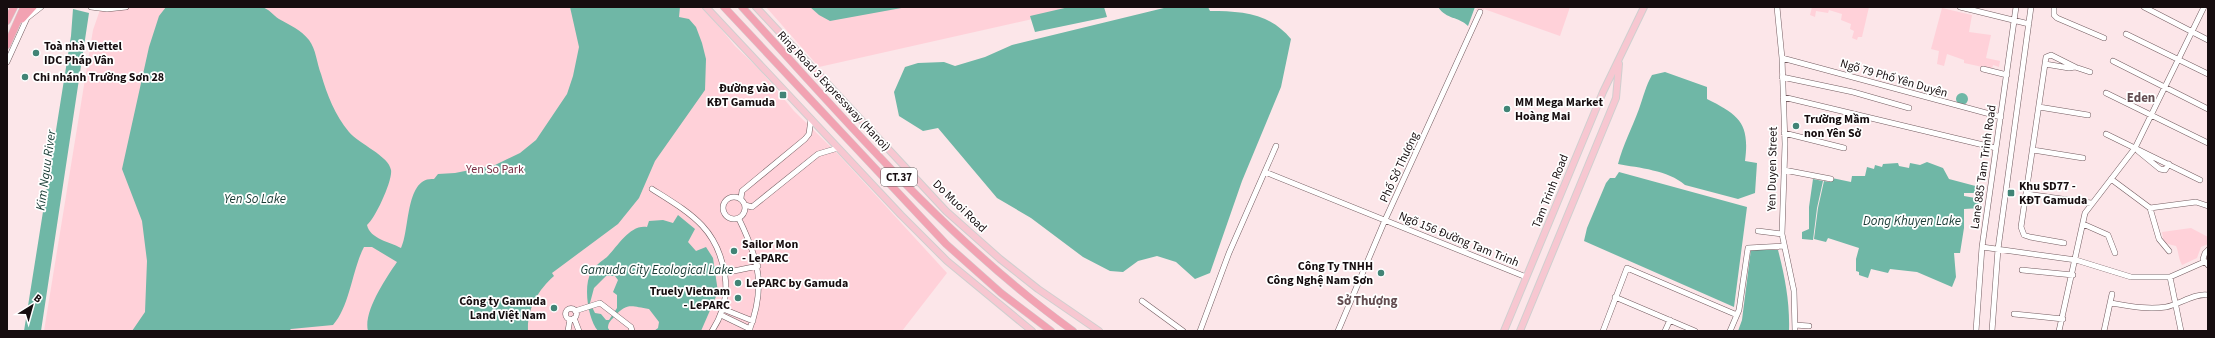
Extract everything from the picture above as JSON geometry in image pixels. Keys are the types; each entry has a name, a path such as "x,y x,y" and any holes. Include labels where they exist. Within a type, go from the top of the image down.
{"highway":[{"path":"7,11 10,7"},
{"path":"7,16 10,7"},
{"path":"7,21 14,7"},
{"path":"7,45 24,7"},
{"path":"12,34 24,16 33,7"},
{"name":"Ring Road 3 Expressway (Hanoi)","path":"724,7 946,244 1001,293 1051,331"},
{"name":"Ring Road 3 Expressway (Hanoi)","path":"742,7 955,234 1009,283 1073,331"}],"main road":[{"path":"706,7 838,148 947,261 1032,331"},
{"name":"Do Muoi Road","path":"756,7 946,211 1032,285 1099,331"},
{"name":"Tam Trinh Road","path":"1504,331 1568,175 1644,7"},
{"name":"Tam Trinh Road","path":"1520,331 1616,98 1619,60"}],"street":[{"path":"7,62 27,18 41,7"},
{"path":"91,7 107,10 126,7"},
{"name":"Yen Duyen Street","path":"1777,7 1782,58 1784,133 1782,234 1783,246 1794,291 1795,331"},
{"path":"1963,7 2029,24"},
{"name":"Lane 885 Tam Trinh Road","path":"1976,331 1982,247 2016,7"},
{"path":"1992,331 1998,249 2031,7"},
{"path":"2054,7 2054,15 2057,18 2104,38"},
{"path":"2144,7 2208,40"},
{"path":"2059,331 2073,275 2085,213 2091,203 2135,148 2204,7"},
{"name":"Phố Sở Thượng","path":"1338,331 1385,220 1480,12"},
{"path":"2126,34 2208,74"},
{"path":"2064,243 2024,235 2021,227 2047,56 2050,54 2075,67 2090,72"},
{"name":"Ngõ 79 Phố Yên Duyên","path":"1782,58 2001,117"},
{"path":"2113,61 2208,109"},
{"path":"2045,64 2069,68 2075,67"},
{"path":"1983,69 2007,75"},
{"path":"1782,77 1845,90 1909,108"},
{"path":"2106,93 2208,143"},
{"path":"1783,97 1996,148"},
{"path":"2039,107 2088,115"},
{"path":"741,198 733,196 725,200 722,207 724,215 731,220 739,219 745,213 745,205 741,198 742,191 805,139 808,134 811,119"},
{"path":"1784,133 1844,148"},
{"path":"2106,134 2200,180"},
{"path":"1200,331 1229,253 1276,146"},
{"path":"745,205 752,207 818,154 838,148"},
{"path":"2033,150 2083,158"},
{"path":"1784,170 1831,179"},
{"name":"Ngõ 156 Đường Tam Trinh","path":"1265,172 1526,277"},
{"path":"2111,179 2150,208 2159,239 2169,251"},
{"path":"652,189 681,208 711,234 722,256 726,289 723,309 712,331"},
{"path":"2027,194 2091,203"},
{"path":"2150,208 2196,202 2208,206"},
{"path":"721,315 749,330 757,309 760,283 758,268 749,240 739,219"},
{"path":"2083,224 2108,235 2111,238 2115,253"},
{"path":"1758,231 1782,234"},
{"path":"1730,331 1737,314 1748,248 1783,246"},
{"path":"1982,247 2076,260 2131,277 2170,277 2206,263 2203,256 2208,250"},
{"path":"725,274 758,268"},
{"path":"1603,331 1625,269 1629,268 1737,314"},
{"path":"2022,270 2073,275"},
{"path":"2170,277 2177,304 2181,331"},
{"path":"2104,331 2112,294"},
{"path":"2111,303 2149,308 2177,304 2199,296 2208,295"},
{"path":"1615,297 1695,331"},
{"path":"1142,301 1182,331"},
{"path":"579,331 572,319 566,316 566,311 571,309 575,311 600,303 631,327 632,331"},
{"path":"723,309 753,321"},
{"path":"568,331 572,319 576,316 575,311"},
{"path":"2014,314 2063,319"},
{"path":"1665,331 1670,320"},
{"path":"1795,325 1808,326"}],"green space":[{"name":"Yen So Park","path":"101,7 703,7 735,46 761,71 794,111 838,154 947,273 902,331 44,331 93,30"},
{"path":"766,7 1086,7 819,67"},
{"path":"1478,7 1570,7 1560,36 1484,9 1482,13 1476,10"},
{"path":"1812,7 1869,7 1862,37 1858,37 1857,40 1852,38 1854,31 1850,29 1851,24 1841,20 1842,14 1829,10 1828,13 1816,11 1815,17 1810,15"},
{"path":"1942,8 1972,15 1969,32 1991,35 1986,58 2000,61 1999,67 1993,65 1992,69 1964,63 1964,60 1947,54 1944,66 1937,64 1939,51 1931,49"},
{"path":"2191,228 2208,237 2208,244 2201,247 2197,258 2182,265 2176,246 2164,243 2162,232"}],"water":[{"name":"Yen So Lake","path":"166,7 262,7 306,36 313,48 326,90 340,119 354,137 379,155 389,165 391,175 383,199 367,225 372,234 376,237 401,248 413,195 418,186 425,180 434,179 438,174 455,173 495,165 520,153 536,140 567,94 573,76 579,47 570,7 680,7 679,17 689,19 696,27 702,43 706,59 705,90 655,161 639,198 618,224 552,273 554,276 543,287 535,300 529,315 528,331 368,331 367,323 369,314 376,295 397,262 372,247 364,247 356,266 347,298 339,317 333,325 291,329 289,331 132,331 145,312 147,261 142,221 122,169 149,47 159,16"},
{"path":"810,7 907,7 830,21 819,15"},
{"path":"1069,7 1104,7 1107,17 1035,32 1030,16"},
{"path":"1168,7 1208,7 1210,11 1254,15 1274,24 1283,30 1291,39 1281,87 1242,181 1210,273 1195,279 1176,262 1157,256 1138,261 1123,272 1110,271 1083,257 1031,218 997,198 938,128 923,131 899,116 894,92 905,67 918,63 944,62 955,66 985,57 1012,45"},
{"path":"1438,7 1475,7 1468,26 1445,14"},
{"path":"73,9 89,13 41,331 24,331 71,36"},
{"path":"1665,72 1707,87 1707,99 1727,110 1740,122 1744,129 1746,138 1745,161 1757,163 1755,193 1738,199 1685,185 1662,173 1644,168 1618,164 1646,87 1652,75"},
{"path":"1964,93 1967,94 1967,104 1960,105 1957,104 1956,97 1957,94"},
{"name":"Dong Khuyen Lake","path":"1927,162 1943,168 1949,179 1983,188 1982,193 1964,193 1964,196 1981,199 1981,208 1964,209 1964,228 1960,253 1954,253 1956,277 1952,287 1917,272 1890,269 1888,273 1871,269 1868,278 1859,275 1859,272 1856,271 1856,259 1859,248 1828,238 1826,242 1814,239 1818,208 1824,181 1829,182 1832,178 1851,182 1852,176 1865,176 1867,167 1874,169 1875,165 1882,167 1883,164 1898,163 1899,166 1909,168 1910,163 1920,165"},
{"path":"1619,172 1747,207 1734,307 1584,241 1587,228 1606,183 1610,178 1615,178"},
{"path":"1813,179 1823,181 1817,208 1813,240 1802,239 1802,232 1809,229 1809,207"},
{"name":"Gamuda City Ecological Lake","path":"678,215 695,229 688,242 696,251 706,247 713,258 718,292 701,331 654,331 658,328 659,322 649,309 630,306 622,309 611,320 608,328 610,331 598,331 594,326 589,311 587,294 587,286 592,270 607,257 624,237 635,229 647,227 649,221 663,220 673,223","holes":["606,276 615,276 618,280 613,292 617,295 617,308 609,320 606,320 601,314 595,313 590,303 594,288"]},
{"path":"1751,249 1778,250 1783,270 1789,310 1789,331 1738,331 1742,320"}],"place":[{"name":"Toà nhà Viettel IDC Pháp Vân","path":"36,53"},
{"name":"Chi nhánh Trường Sơn 28","path":"25,77"},
{"name":"Đường vào KĐT Gamuda","path":"783,95"},
{"name":"MM Mega Market Hoàng Mai","path":"1507,109"},
{"name":"Trường Mầm non Yên Sở","path":"1796,126"},
{"name":"Khu SD77 - KĐT Gamuda","path":"2011,193"},
{"name":"Sailor Mon - LePARC","path":"734,251"},
{"name":"Công Ty TNHH Công Nghệ Nam Sơn","path":"1381,273"},
{"name":"LePARC by Gamuda","path":"738,283"},
{"name":"Truely Vietnam - LePARC","path":"738,298"},
{"name":"Công ty Gamuda Land Việt Nam","path":"554,308"}],"district":[{"name":"Eden","path":"2141,97"},
{"name":"Sở Thượng","path":"1367,300"}],"water label":[{"name":"Kim Nguu River","path":"45,170"}]}
